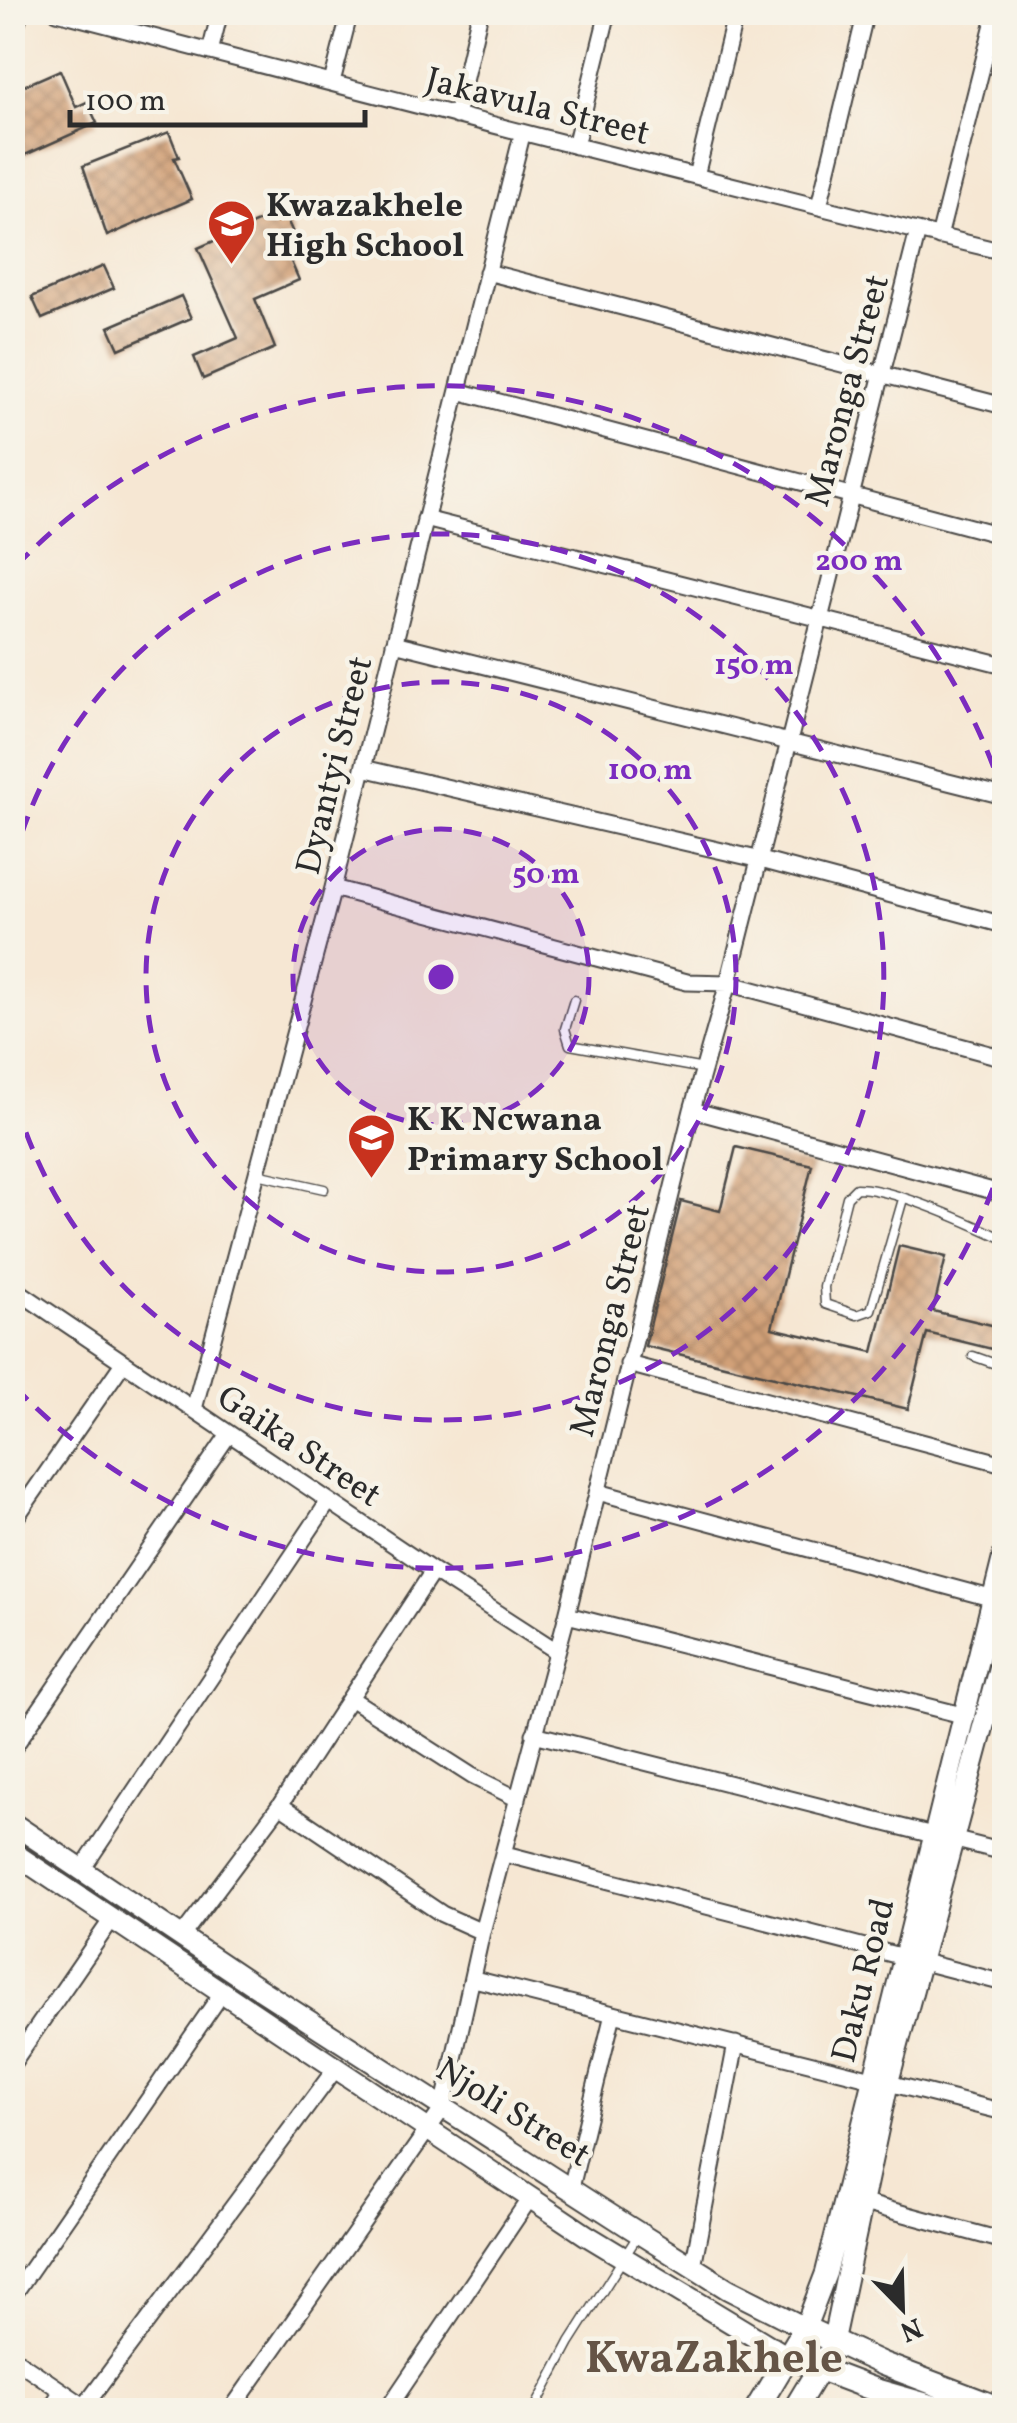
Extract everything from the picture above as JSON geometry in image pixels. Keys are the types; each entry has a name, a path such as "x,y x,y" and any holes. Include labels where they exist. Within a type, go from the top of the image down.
{"main road":[{"name":"Njoli Street","path":"805,2328 884,2364 1004,2410"},
{"name":"Daku Road","path":"756,2410 805,2328"},
{"name":"Daku Road","path":"794,2410 820,2370 833,2340"},
{"name":"Njoli Street","path":"788,2357 875,2390 946,2410"}],"street":[{"name":"Jakavula Street","path":"56,12 90,17 522,135 1004,252"},
{"path":"210,52 220,12"},
{"path":"332,82 350,12"},
{"path":"456,116 480,12"},
{"path":"575,146 608,12"},
{"path":"696,176 736,12"},
{"path":"818,206 866,12"},
{"path":"940,237 996,12"},
{"name":"Dyantyi Street","path":"194,1409 333,888 522,135"},
{"name":"Maronga Street","path":"231,2410 443,2108 482,1932 567,1614 918,231"},
{"path":"488,272 1004,406"},
{"path":"458,390 1004,536"},
{"path":"426,519 1004,665"},
{"path":"394,644 1004,796"},
{"path":"363,768 757,859 1004,925"},
{"path":"333,888 687,982 728,983 1004,1058"},
{"path":"692,1110 1004,1194"},
{"name":"Gaika Street","path":"14,1292 555,1650"},
{"path":"12,1523 124,1362"},
{"path":"628,1364 1004,1464"},
{"path":"12,1750 230,1434"},
{"path":"598,1492 994,1599"},
{"path":"81,1872 329,1501"},
{"name":"Daku Road","path":"985,1720 994,1599 1004,1554"},
{"path":"181,1936 280,1805 433,1571"},
{"path":"567,1614 985,1720"},
{"name":"Daku Road","path":"805,2328 826,2273 943,1837 985,1720 1004,1648"},
{"path":"350,1698 472,1776 518,1799"},
{"path":"534,1734 1004,1852"},
{"path":"280,1805 432,1907 482,1932"},
{"name":"Njoli Street","path":"12,1824 640,2234 728,2289 805,2328"},
{"name":"Njoli Street","path":"12,1852 530,2198 788,2357"},
{"path":"505,1854 1004,1983"},
{"path":"12,2064 112,1919"},
{"path":"474,1978 1004,2112"},
{"path":"12,2297 222,1993"},
{"path":"572,2188 613,2014"},
{"path":"693,2266 736,2044"},
{"path":"12,2357 87,2408 336,2068"},
{"name":"Daku Road","path":"833,2340 864,2203 880,2080"},
{"path":"388,2410 530,2198"},
{"path":"864,2203 1004,2240"},
{"path":"50,2410 61,2392"}],"lane":[{"path":"12,46 25,12"},
{"path":"574,1000 565,1029 570,1045 704,1069"},
{"path":"257,1174 324,1189"},
{"path":"903,1200 871,1310 858,1315 826,1304 824,1287 849,1192 861,1186 903,1200 1004,1239"},
{"path":"974,1356 1004,1367"},
{"path":"534,2410 570,2342 640,2234"}],"building":[{"path":"60,70 76,107 87,102 97,123 25,155 12,127 12,91"},
{"path":"169,132 179,157 174,158 192,199 107,236 83,166"},
{"path":"283,211 294,235 282,241 299,280 255,299 275,348 203,379 194,357 238,338 198,248"},
{"path":"104,266 114,288 42,319 32,297"},
{"path":"181,296 191,318 119,349 109,327"},
{"path":"736,1147 812,1165 772,1328 873,1352 899,1246 946,1257 933,1311 1004,1328 1004,1352 927,1333 908,1409 645,1346 681,1201 720,1211"}],"place":[{"name":"Kwazakhele High School","path":"231,266"},
{"name":"K K Ncwana Primary School","path":"372,1180"}],"district":[{"name":"KwaZakhele","path":"714,2356"}]}
